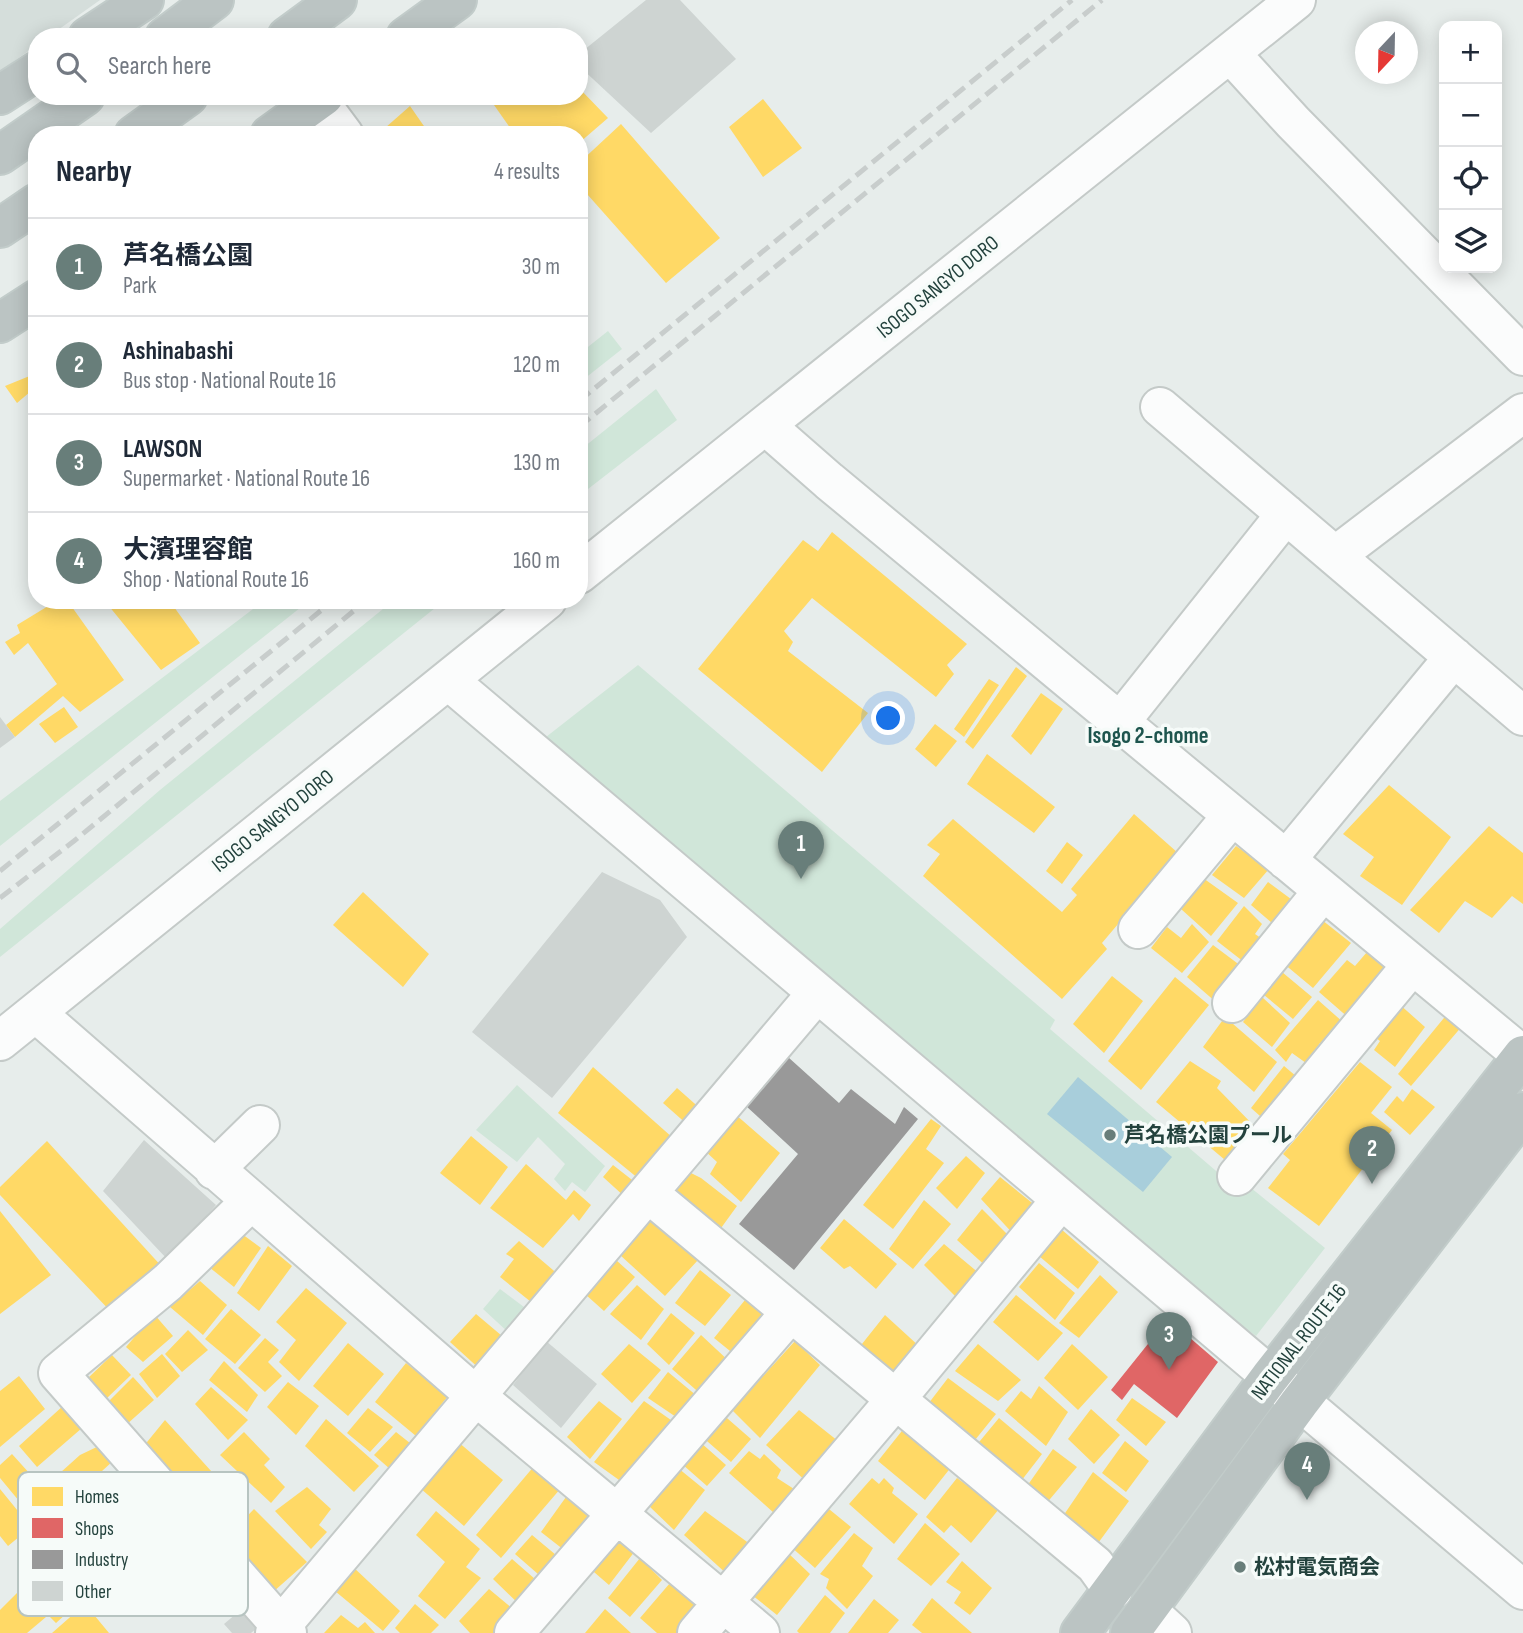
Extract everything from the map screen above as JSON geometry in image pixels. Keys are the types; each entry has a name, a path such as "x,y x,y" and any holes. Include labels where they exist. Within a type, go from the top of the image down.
{"highway":[{"path":"102,28 144,0"},
{"path":"177,28 214,0"},
{"path":"203,28 240,0"},
{"path":"281,28 319,0"},
{"path":"299,28 337,0"},
{"path":"418,28 457,0"},
{"path":"0,95 28,77"},
{"path":"42,126 72,105"},
{"path":"68,126 97,105"},
{"path":"146,126 176,105"},
{"path":"166,126 194,105"},
{"path":"282,126 311,105"},
{"path":"0,155 28,136"},
{"path":"0,173 28,155"},
{"path":"0,228 28,209"},
{"path":"0,242 28,223"},
{"path":"0,323 28,305"},
{"name":"NATIONAL ROUTE 16","path":"1080,1633 1270,1377 1523,1056"},
{"name":"NATIONAL ROUTE 16","path":"1150,1626 1299,1403 1523,1111"}],"street":[{"name":"ISOGO SANGYO DORO","path":"588,567 1296,0"},
{"path":"1230,53 1303,132 1523,356"},
{"path":"325,105 338,126"},
{"path":"1160,407 1523,716"},
{"path":"1335,556 1523,413"},
{"path":"765,425 1523,1056"},
{"path":"1120,722 1286,514"},
{"name":"ISOGO SANGYO DORO","path":"0,1041 536,609"},
{"path":"1286,860 1454,657"},
{"path":"448,680 1523,1590"},
{"path":"1138,929 1232,816"},
{"path":"1232,1003 1323,891"},
{"path":"1237,1176 1412,965"},
{"path":"248,1593 281,1631 817,993"},
{"path":"36,1013 476,1396 760,1633"},
{"path":"214,1170 260,1125"},
{"path":"648,1193 1095,1565 1113,1590"},
{"path":"696,1633 896,1399 1061,1200"},
{"path":"144,1472 58,1373 168,1282 250,1202"},
{"path":"514,1633 791,1312"}],"shaded area":[{"path":"0,0 100,0 61,28 28,28 28,51 0,71"}],"green space":[{"path":"608,331 622,349 588,376 588,347"},
{"path":"656,389 677,420 588,489 588,444"},
{"path":"253,609 299,609 0,846 0,801"},
{"path":"383,609 434,609 0,957 0,929 160,790"},
{"path":"638,665 1055,1020 1050,1029 1222,1176 1229,1170 1325,1248 1256,1336 1224,1312 546,737"},
{"path":"517,1085 605,1166 585,1192 572,1182 565,1191 554,1179 565,1164 538,1137 517,1162 476,1130"},
{"path":"500,1289 528,1310 509,1333 483,1309"}],"water":[{"name":"芦名橋公園プール","path":"1078,1077 1172,1157 1143,1192 1047,1114"}],"building: Homes":[{"path":"588,97 608,118 588,135 588,126 509,126 494,105 588,105"},
{"path":"763,99 802,148 763,177 729,127"},
{"path":"410,106 424,126 387,126"},
{"path":"621,124 720,238 666,283 588,195 588,155"},
{"path":"28,377 28,394 17,403 5,386"},
{"path":"832,532 967,644 947,665 954,674 936,697 812,598 784,631 793,642 788,651 868,713 822,772 698,669 803,540 818,551"},
{"path":"43,609 73,609 124,680 80,712 63,696 15,737 6,725 57,684 28,643 14,655 5,642 20,633 17,625"},
{"path":"111,609 175,609 200,643 161,670"},
{"path":"1016,667 1027,676 973,749 965,742"},
{"path":"989,679 999,685 964,737 954,729"},
{"path":"1041,693 1063,709 1031,755 1011,736"},
{"path":"64,707 78,727 55,743 39,724"},
{"path":"935,724 957,741 936,767 915,749"},
{"path":"987,754 1055,807 1034,833 967,784"},
{"path":"1389,785 1451,837 1402,905 1360,876 1374,857 1343,834"},
{"path":"1134,814 1178,853 1102,943 1107,949 1062,999 923,876 940,854 927,845 953,819 1062,912 1077,895 1071,889"},
{"path":"1489,826 1523,853 1523,904 1512,896 1492,918 1465,901 1439,933 1410,910"},
{"path":"1067,842 1083,855 1062,884 1046,871"},
{"path":"1236,846 1269,869 1244,898 1212,875"},
{"path":"1203,878 1238,903 1211,936 1181,909"},
{"path":"1268,882 1299,905 1280,930 1251,905"},
{"path":"363,892 429,954 403,987 333,925"},
{"path":"1244,906 1262,924 1255,934 1268,943 1249,966 1217,941"},
{"path":"1322,920 1351,943 1313,988 1283,963"},
{"path":"1192,924 1209,942 1182,973 1151,948 1167,927 1181,938"},
{"path":"1213,945 1245,969 1217,1003 1187,977"},
{"path":"1367,952 1390,971 1350,1019 1319,992 1347,960 1355,966"},
{"path":"1282,972 1312,997 1293,1019 1264,995"},
{"path":"1112,976 1143,1001 1104,1053 1073,1024"},
{"path":"1175,977 1209,1005 1141,1090 1108,1061"},
{"path":"1262,997 1290,1023 1272,1047 1243,1022"},
{"path":"1318,1000 1344,1023 1326,1049 1320,1043 1306,1063 1292,1053 1286,1062 1275,1050"},
{"path":"1398,1003 1425,1027 1395,1067 1374,1050 1380,1041 1372,1035"},
{"path":"1448,1013 1463,1025 1411,1086 1398,1074"},
{"path":"1225,1017 1277,1062 1254,1092 1203,1047"},
{"path":"1190,1061 1221,1081 1217,1088 1262,1134 1231,1165 1156,1102"},
{"path":"1360,1062 1392,1087 1371,1113 1392,1130 1319,1226 1268,1188 1290,1160 1283,1154"},
{"path":"1284,1066 1303,1082 1268,1123 1251,1108"},
{"path":"593,1067 673,1138 639,1179 558,1113"},
{"path":"677,1088 703,1111 689,1126 663,1103"},
{"path":"1412,1089 1435,1107 1410,1135 1384,1112 1397,1096 1403,1102"},
{"path":"735,1114 780,1153 741,1202 710,1174 717,1162 704,1150"},
{"path":"931,1119 941,1126 926,1149 944,1163 893,1229 863,1205"},
{"path":"471,1136 508,1167 480,1205 440,1173"},
{"path":"47,1141 164,1269 114,1315 0,1195 0,1187"},
{"path":"966,1156 985,1173 957,1209 936,1188"},
{"path":"526,1164 566,1200 574,1190 591,1205 579,1221 573,1214 543,1248 490,1208"},
{"path":"613,1165 636,1183 625,1197 603,1177"},
{"path":"689,1172 737,1206 716,1235 670,1193"},
{"path":"1000,1177 1041,1210 1017,1238 981,1199"},
{"path":"924,1200 951,1224 913,1269 889,1249"},
{"path":"982,1209 1011,1238 989,1269 957,1240"},
{"path":"0,1211 51,1275 0,1314"},
{"path":"844,1219 897,1264 876,1289 850,1266 844,1269 820,1248"},
{"path":"651,1220 698,1260 665,1296 620,1255"},
{"path":"1061,1229 1099,1262 1078,1289 1039,1256"},
{"path":"242,1234 261,1248 234,1287 209,1267"},
{"path":"519,1241 560,1276 536,1306 500,1277 514,1259 506,1254"},
{"path":"944,1244 980,1274 959,1300 924,1265"},
{"path":"268,1246 292,1266 259,1311 237,1293"},
{"path":"616,1260 635,1277 604,1311 585,1294"},
{"path":"1039,1263 1075,1293 1055,1320 1019,1287"},
{"path":"700,1270 731,1295 705,1326 675,1303"},
{"path":"1100,1275 1118,1292 1079,1338 1059,1323"},
{"path":"200,1281 227,1305 203,1335 170,1307"},
{"path":"637,1285 664,1309 641,1340 610,1314"},
{"path":"306,1288 347,1323 299,1381 279,1362 296,1340 276,1322"},
{"path":"1016,1295 1063,1333 1038,1361 993,1322"},
{"path":"745,1300 769,1317 735,1355 714,1338"},
{"path":"231,1309 261,1335 235,1364 205,1339"},
{"path":"671,1313 695,1333 669,1365 647,1344"},
{"path":"154,1314 173,1336 143,1362 126,1347"},
{"path":"476,1314 508,1341 482,1371 450,1342"},
{"path":"885,1315 920,1347 893,1379 858,1349"},
{"path":"188,1330 208,1350 182,1372 165,1354"},
{"path":"701,1335 731,1363 703,1396 672,1369"},
{"path":"265,1338 279,1350 268,1362 282,1376 265,1392 238,1368"},
{"path":"795,1341 820,1365 760,1438 732,1410"},
{"path":"348,1343 384,1374 348,1416 313,1386"},
{"path":"629,1344 661,1370 632,1403 601,1374"},
{"path":"978,1344 1021,1380 998,1401 955,1371"},
{"path":"1072,1344 1108,1377 1078,1410 1044,1378"},
{"path":"162,1354 180,1376 157,1398 139,1374"},
{"path":"112,1355 131,1375 106,1399 87,1379"},
{"path":"224,1361 258,1395 247,1412 209,1380"},
{"path":"406,1363 448,1396 416,1436 375,1402"},
{"path":"668,1372 697,1396 679,1419 648,1398"},
{"path":"19,1376 45,1409 0,1447 0,1391"},
{"path":"133,1377 154,1400 126,1425 108,1402"},
{"path":"948,1378 996,1414 971,1445 925,1408"},
{"path":"288,1382 319,1406 296,1435 267,1407"},
{"path":"1039,1386 1068,1412 1046,1446 1005,1411 1021,1391 1031,1399"},
{"path":"211,1387 248,1420 228,1440 195,1404"},
{"path":"1132,1398 1166,1422 1146,1446 1116,1420"},
{"path":"599,1401 622,1419 590,1459 567,1437"},
{"path":"644,1401 678,1425 633,1490 594,1462"},
{"path":"64,1405 82,1428 37,1467 19,1446"},
{"path":"368,1408 393,1427 370,1452 347,1433"},
{"path":"1091,1409 1120,1435 1094,1464 1068,1439"},
{"path":"799,1410 843,1445 809,1484 766,1445"},
{"path":"720,1412 751,1439 731,1462 700,1435"},
{"path":"999,1418 1042,1454 1018,1485 975,1447"},
{"path":"326,1419 379,1466 354,1492 305,1446"},
{"path":"165,1420 212,1472 166,1472 143,1447"},
{"path":"905,1427 952,1466 925,1500 878,1461"},
{"path":"244,1432 270,1459 264,1465 285,1487 271,1503 248,1481 248,1472 238,1472 220,1455"},
{"path":"396,1432 420,1451 398,1476 374,1455"},
{"path":"457,1441 503,1480 464,1526 420,1488"},
{"path":"1125,1441 1149,1461 1126,1492 1102,1473"},
{"path":"700,1442 726,1465 707,1486 682,1464"},
{"path":"101,1445 113,1461 101,1472 61,1472 80,1455"},
{"path":"1053,1449 1077,1467 1045,1505 1025,1489"},
{"path":"749,1451 760,1459 764,1454 781,1470 777,1478 794,1489 774,1513 729,1473"},
{"path":"12,1454 28,1472 18,1472 18,1500 0,1478 0,1465"},
{"path":"535,1465 561,1488 501,1558 476,1535"},
{"path":"678,1468 705,1490 674,1530 649,1506"},
{"path":"1093,1472 1129,1501 1093,1550 1059,1522"},
{"path":"872,1478 879,1484 884,1478 894,1488 892,1493 918,1514 894,1544 849,1504"},
{"path":"957,1478 999,1509 971,1543 951,1525 944,1533 926,1517"},
{"path":"307,1487 331,1509 319,1525 327,1532 311,1549 275,1511"},
{"path":"0,1489 18,1511 18,1538 8,1546 0,1536"},
{"path":"566,1497 590,1517 564,1550 541,1532"},
{"path":"824,1505 851,1527 815,1568 790,1546"},
{"path":"254,1509 307,1562 273,1592 248,1564 248,1515"},
{"path":"436,1511 480,1549 466,1567 481,1578 445,1619 418,1596 445,1562 416,1535"},
{"path":"705,1511 754,1547 729,1576 684,1535"},
{"path":"925,1523 960,1554 931,1586 897,1559"},
{"path":"854,1533 873,1548 862,1566 873,1576 847,1609 826,1588 829,1579 820,1574"},
{"path":"611,1534 635,1551 609,1585 587,1566"},
{"path":"532,1535 562,1560 546,1581 515,1554"},
{"path":"787,1552 810,1574 777,1615 752,1595"},
{"path":"640,1558 662,1580 630,1617 608,1598"},
{"path":"512,1559 543,1586 524,1609 493,1579"},
{"path":"962,1561 992,1588 970,1615 954,1603 961,1592 946,1582"},
{"path":"352,1566 400,1611 383,1631 335,1591"},
{"path":"670,1583 701,1610 681,1633 657,1633 640,1618"},
{"path":"489,1589 520,1615 507,1633 470,1633 459,1621"},
{"path":"18,1592 18,1616 46,1617 27,1633 0,1633 0,1610"},
{"path":"825,1595 845,1613 830,1633 799,1633 797,1631"},
{"path":"932,1598 972,1633 922,1633 912,1625"},
{"path":"874,1599 899,1620 888,1633 848,1633"},
{"path":"415,1604 439,1625 431,1633 400,1633 395,1628"},
{"path":"605,1609 631,1633 585,1633"},
{"path":"341,1615 358,1628 365,1622 375,1633 324,1633"},
{"path":"49,1616 64,1616 56,1623"},
{"path":"71,1616 95,1616 109,1633 52,1633"}],"building: Shops":[{"path":"1168,1319 1218,1362 1177,1418 1134,1384 1122,1400 1111,1390"}],"building: Industry":[{"path":"788,1057 839,1103 851,1089 895,1124 904,1107 918,1119 794,1270 739,1224 798,1154 746,1106"}],"building: Other":[{"path":"646,0 680,0 736,59 651,133 588,74 588,47"},
{"path":"0,717 15,737 0,748"},
{"path":"602,872 660,900 687,937 552,1098 472,1032"},
{"path":"144,1140 216,1205 168,1260 103,1191"},
{"path":"546,1341 597,1384 561,1428 513,1385"},
{"path":"248,1614 258,1627 251,1633 232,1633 224,1624 234,1616"}],"railway":[{"path":"588,394 1072,0"},
{"path":"588,420 1102,0"},
{"path":"0,871 323,609"},
{"path":"0,898 74,841 356,609"}],"place":[{"name":"芦名橋公園","path":"801,879"},
{"name":"芦名橋公園プール","path":"1110,1135"},
{"name":"Ashinabashi","path":"1372,1184"},
{"name":"LAWSON","path":"1169,1370"},
{"name":"大濱理容館","path":"1307,1500"},
{"name":"松村電気商会","path":"1240,1567"}],"district":[{"name":"Isogo 2-chome","path":"1148,736"}]}
